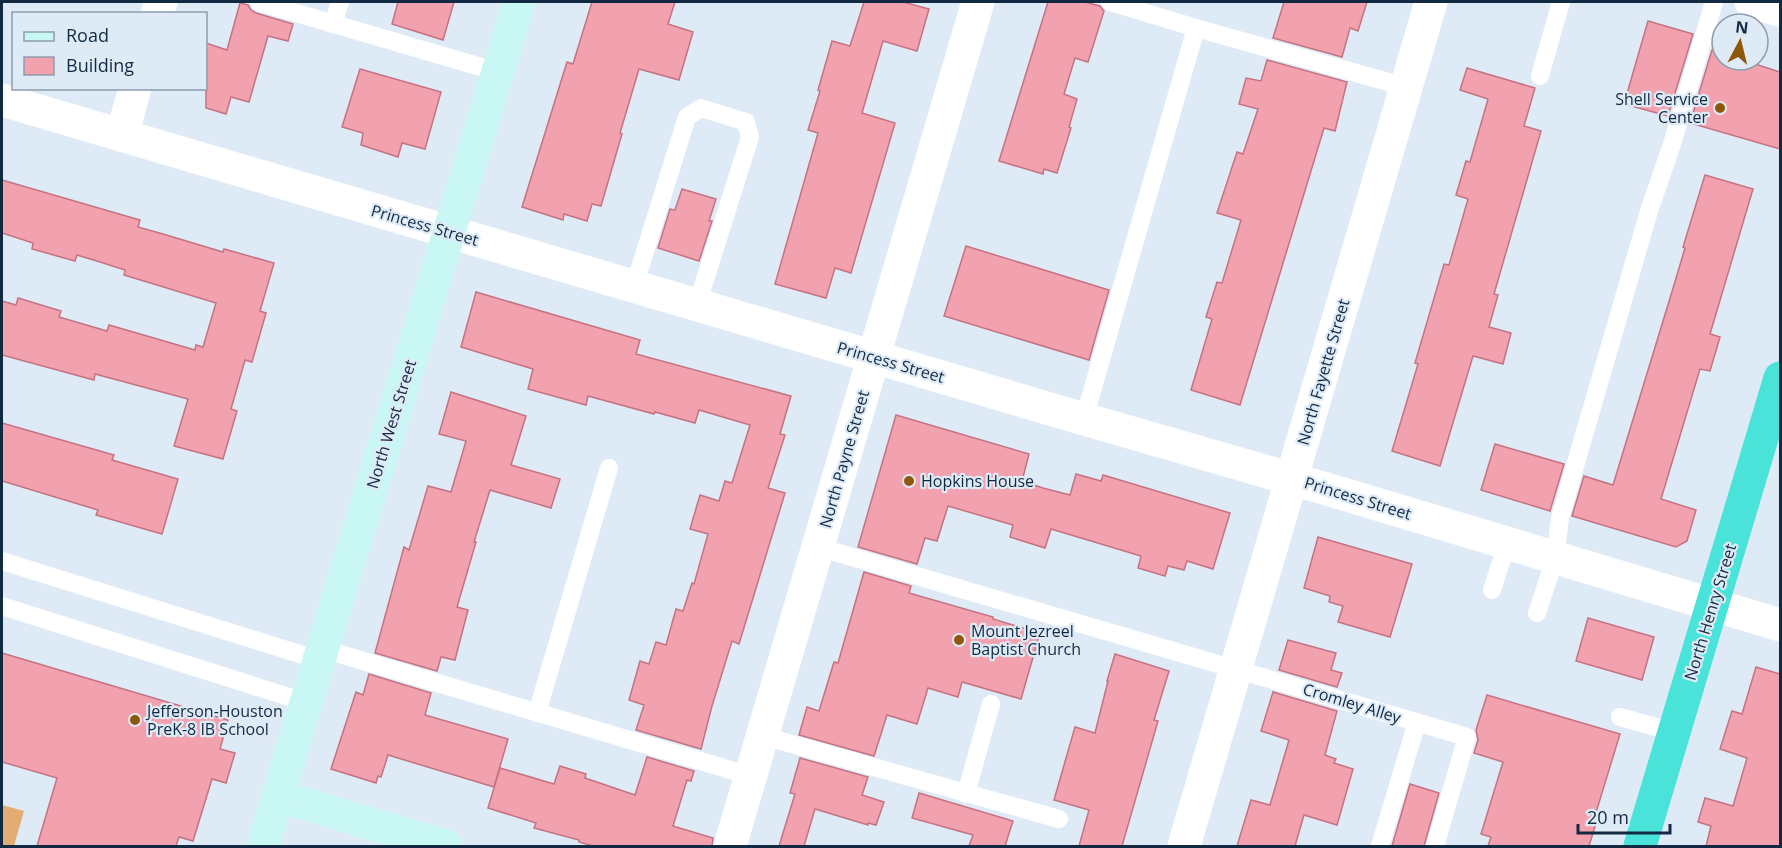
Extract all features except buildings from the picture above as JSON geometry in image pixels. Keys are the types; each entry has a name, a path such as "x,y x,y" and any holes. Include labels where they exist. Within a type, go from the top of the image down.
{"highway":[{"name":"North Henry Street","path":"1640,846 1780,378"}],"main road":[{"name":"North West Street","path":"263,846 519,2"},
{"path":"278,796 446,846"}],"street":[{"name":"North Payne Street","path":"730,846 978,2"},
{"name":"North Fayette Street","path":"1184,846 1431,2"},
{"path":"1751,2 1780,10"},
{"path":"122,135 134,90"},
{"name":"Princess Street","path":"2,100 1084,420 1293,479 1780,626"}],"lane":[{"path":"259,2 498,72"},
{"path":"333,24 340,2"},
{"path":"1110,2 1406,87"},
{"path":"1540,76 1561,2"},
{"path":"1537,613 1555,558 1560,518 1649,211 1672,144 1714,2"},
{"path":"1084,420 1196,28"},
{"path":"634,287 687,117 701,108 746,122 750,137 697,305"},
{"path":"537,713 609,468"},
{"path":"1492,590 1507,543"},
{"name":"Cromley Alley","path":"818,547 1467,737 1435,846"},
{"path":"2,561 751,776"},
{"path":"2,606 305,702"},
{"path":"966,794 991,704"},
{"path":"1620,717 1674,732"},
{"path":"1380,846 1417,722"},
{"path":"763,736 1059,819"}],"shaded area":[{"path":"2,805 24,811 14,846 2,846"}],"place":[{"name":"Shell Service Center","path":"1720,108"},
{"name":"Hopkins House","path":"909,481"},
{"name":"Mount Jezreel Baptist Church","path":"959,640"},
{"name":"Jefferson-Houston PreK-8 IB School","path":"135,720"}]}
